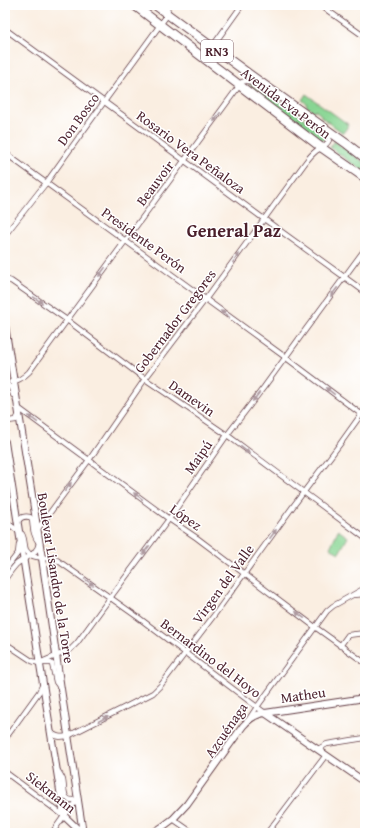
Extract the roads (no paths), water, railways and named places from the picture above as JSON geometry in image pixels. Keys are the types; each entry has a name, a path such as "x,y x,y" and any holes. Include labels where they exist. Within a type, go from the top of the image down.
{"highway":[{"name":"Avenida Eva Perón","path":"134,5 322,148 365,178"},
{"name":"Avenida Eva Perón","path":"156,5 365,158"}],"street":[{"path":"5,10 9,5"},
{"path":"167,5 168,14"},
{"path":"212,47 242,5"},
{"path":"320,5 365,38"},
{"name":"Don Bosco","path":"5,235 46,183 168,14"},
{"name":"Rosario Vera Peñaloza","path":"5,29 365,292"},
{"path":"240,85 242,82 248,80 264,91 279,96"},
{"name":"Beauvoir","path":"14,381 30,372 240,85"},
{"path":"322,148 328,142 329,138 326,129"},
{"name":"Gobernador Gregores","path":"37,530 145,379 206,300 305,163 315,152 322,148"},
{"name":"Presidente Perón","path":"5,153 285,357 363,416"},
{"name":"Maipú","path":"39,663 70,650 75,646 169,519 226,436 365,250"},
{"name":"Damevin","path":"5,279 11,281 67,320 145,379 226,436 365,538"},
{"name":"Boulevar Lisandro de la Torre","path":"5,326 40,544 82,833"},
{"path":"5,383 14,381"},
{"path":"5,383 13,391 14,403 15,406 18,407"},
{"name":"López","path":"18,407 88,460 197,538 365,664"},
{"name":"Virgen del Valle","path":"68,736 153,693 161,685 303,493 363,416 365,409"},
{"path":"5,417 8,421 16,420 19,414"},
{"name":"Boulevar Lisandro de la Torre","path":"5,442 64,816"},
{"path":"5,579 16,564 37,550 40,544 34,536 32,519 30,517 23,517 19,519 18,523"},
{"path":"5,522 24,537 26,550 31,555"},
{"path":"5,570 18,553 20,535"},
{"name":"Bernardino del Hoyo","path":"31,555 37,558 50,558 57,560 265,713 363,778"},
{"name":"Azcuénaga","path":"153,833 173,819 188,804 322,617 330,608 365,588"},
{"path":"352,595 365,594"},
{"path":"340,646 348,635 365,633"},
{"path":"5,643 28,660 39,663 51,663 56,682 61,689"},
{"path":"5,739 39,692 43,684"},
{"name":"Matheu","path":"248,721 265,713 365,698"},
{"path":"51,732 58,737 68,736"},
{"path":"318,749 327,744 365,738"},
{"path":"267,833 326,754"},
{"path":"56,768 62,780 64,795 66,798 73,801 78,799"},
{"name":"Siekmann","path":"5,772 64,816 82,833"},
{"path":"52,833 78,799"},
{"path":"173,819 193,833"}],"district":[{"name":"General Paz","path":"234,230"}]}
